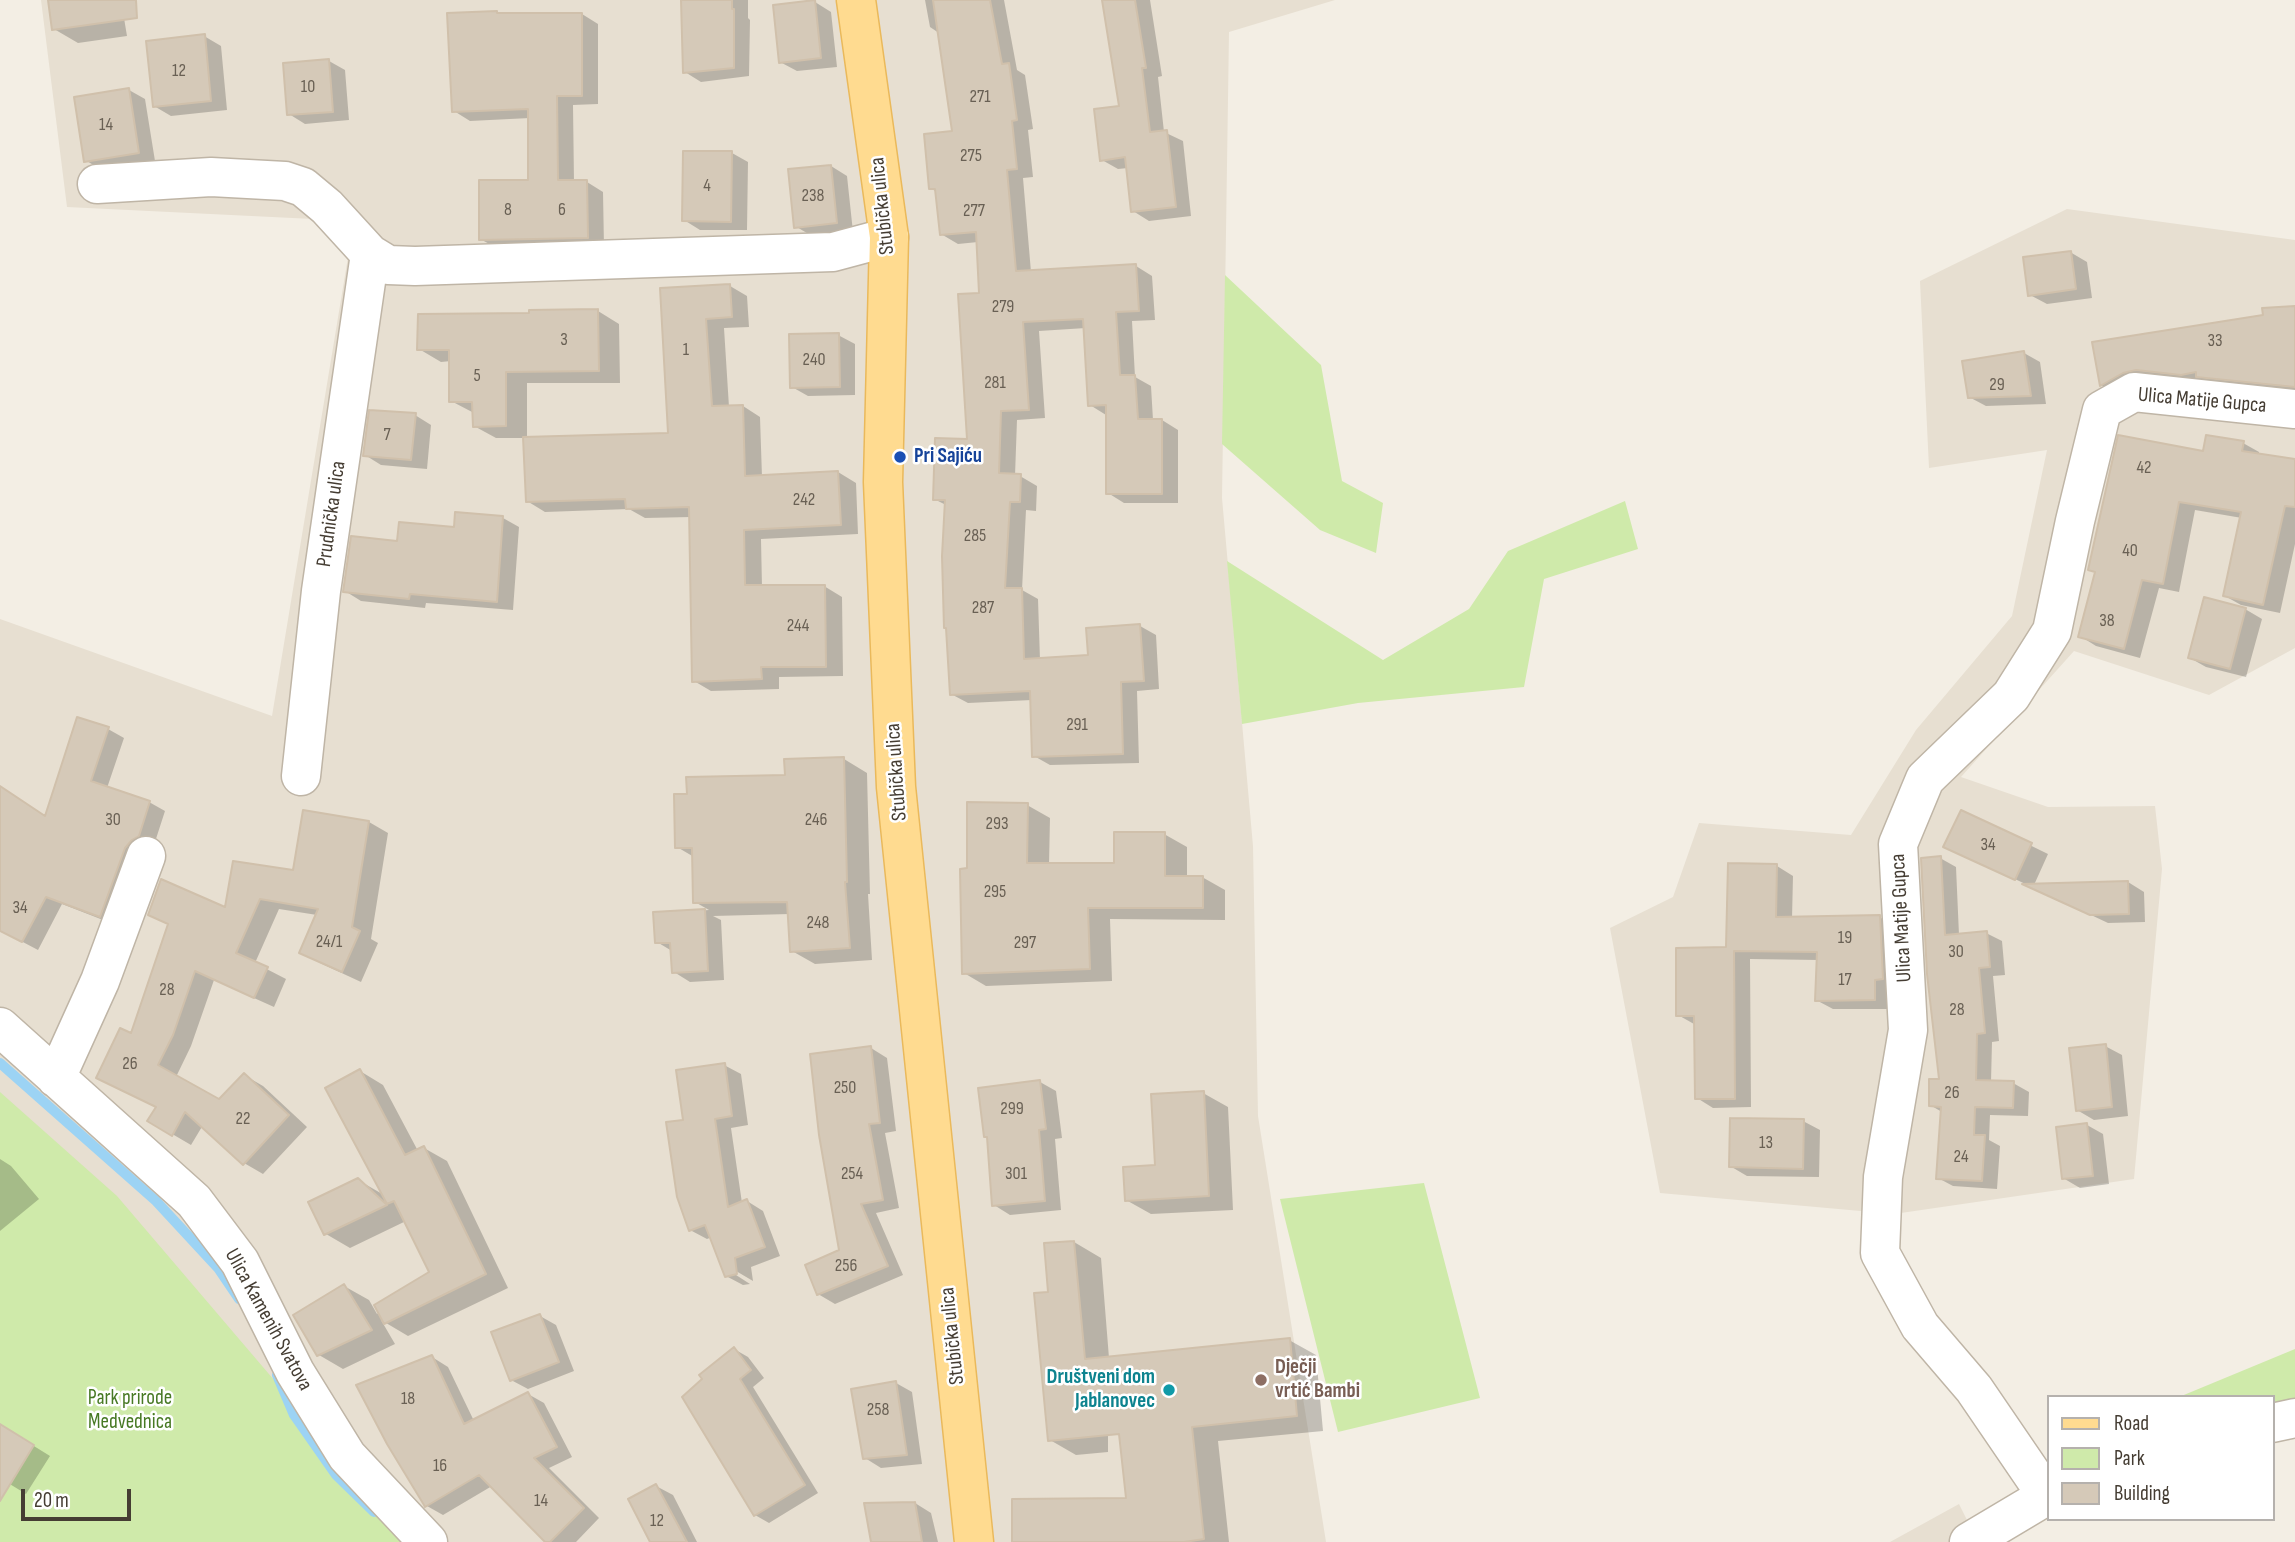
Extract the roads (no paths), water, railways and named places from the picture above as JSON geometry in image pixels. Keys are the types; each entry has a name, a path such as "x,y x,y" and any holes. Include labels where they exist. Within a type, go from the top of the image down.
{"main road":[{"name":"Stubička ulica","path":"856,0 889,237 883,482 896,787 974,1542"}],"street":[{"path":"97,184 211,177 285,181 303,187 327,208 370,254 388,264 415,266 833,252 889,237"},
{"name":"Prudnička ulica","path":"301,776 321,592 370,254"},
{"name":"Ulica Matije Gupca","path":"2046,1494 1974,1389 1920,1326 1880,1253 1883,1177 1908,1030 1898,844 1925,779 2011,696 2052,631 2102,410 2134,392 2295,409"},
{"path":"56,1078 100,981 146,856"},
{"name":"Ulica Kamenih Svatova","path":"0,1027 194,1201 240,1262 295,1372 347,1457 428,1542"},
{"path":"2274,1423 2295,1418"},
{"name":"Ulica Matije Gupca","path":"1969,1542 2046,1496"}],"waterway":[{"path":"0,1063 156,1201 218,1268 239,1299"},
{"path":"277,1375 294,1415 336,1475 374,1512"}],"place":[{"name":"Pri Sajiću","path":"900,457"},
{"name":"Dječji vrtić Bambi","path":"1261,1380"},
{"name":"Društveni dom Jablanovec","path":"1169,1390"}],"park label":[{"name":"Park prirode Medvednica","path":"130,1411"}]}
